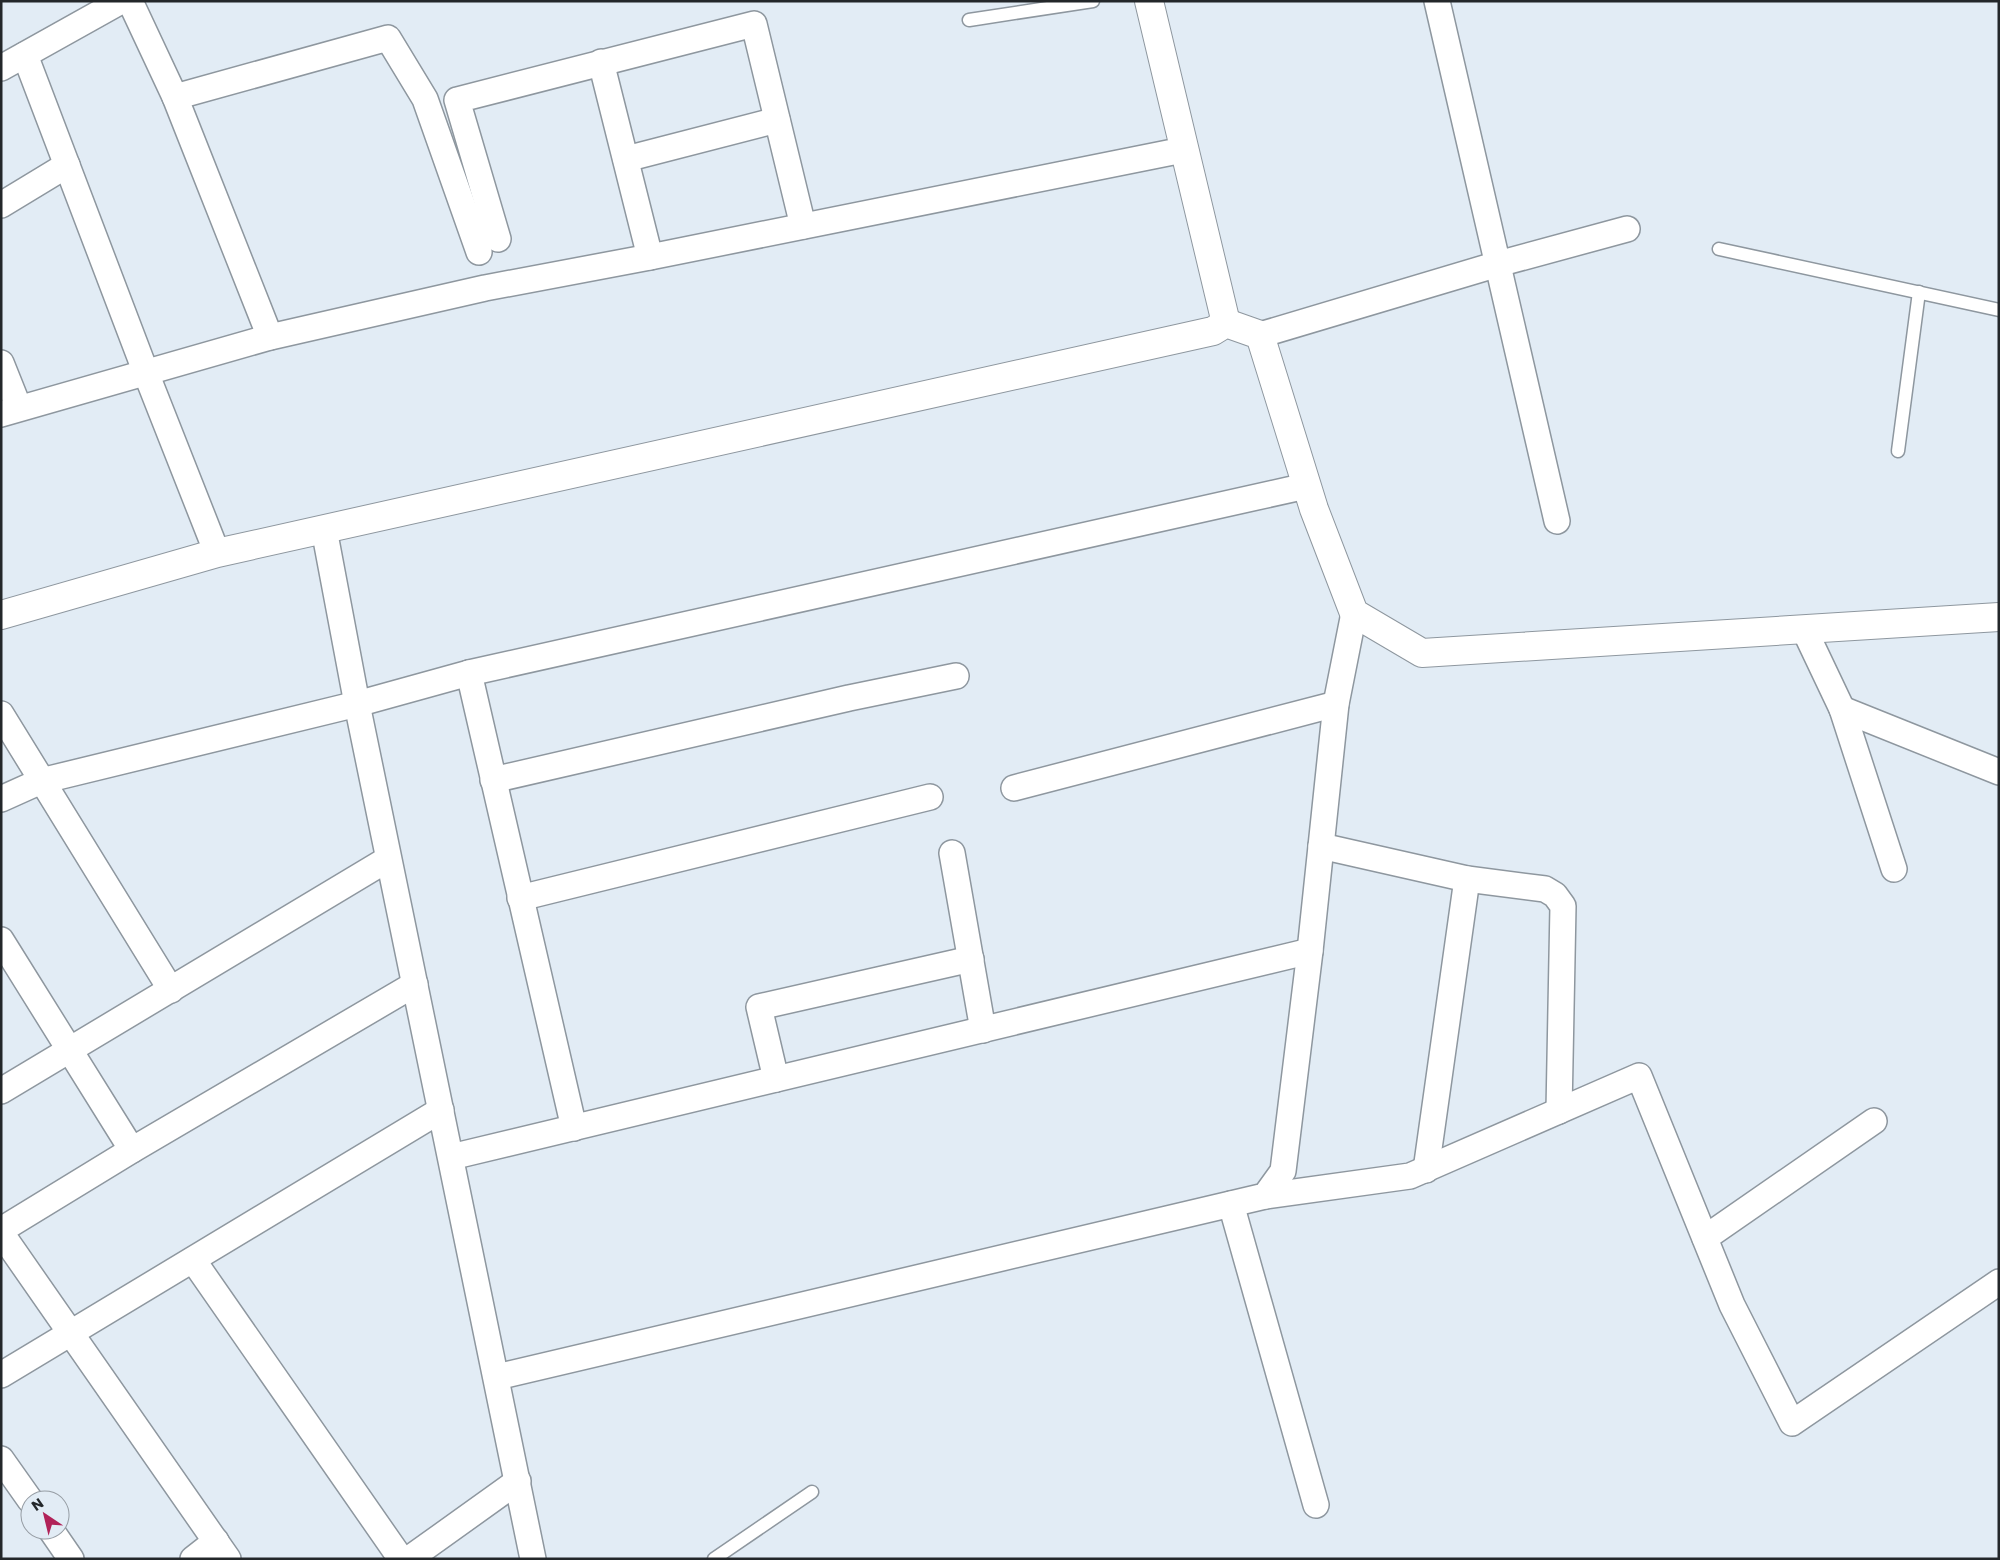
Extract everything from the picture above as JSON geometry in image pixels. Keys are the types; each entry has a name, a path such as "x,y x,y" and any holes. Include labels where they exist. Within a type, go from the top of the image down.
{"street":[{"path":"1,68 121,1"},
{"path":"130,1 174,98 270,337"},
{"path":"1149,1 1183,150 1226,323"},
{"path":"1437,1 1557,522"},
{"path":"174,98 388,38 425,99 489,245 457,100 754,24 803,226"},
{"path":"25,55 217,553"},
{"path":"601,62 650,257"},
{"path":"626,159 777,120"},
{"path":"1,363 10,411 270,337 485,288 650,257 1183,150"},
{"path":"1,205 67,165"},
{"path":"1226,323 1260,335 1498,264 1627,229"},
{"path":"1,615 217,553 1203,334 1213,331 1226,323"},
{"path":"1260,335 1306,486 1354,613 1336,704 1310,951 1283,1171 1265,1196"},
{"path":"1,799 41,781 357,704 469,673 1306,486"},
{"path":"324,529 388,859 533,1559"},
{"path":"1354,613 1422,653 1999,617"},
{"path":"1804,629 1842,709 1894,869"},
{"path":"469,673 492,780 574,1128"},
{"path":"492,780 849,698 956,676"},
{"path":"1014,788 1336,704"},
{"path":"1842,709 1999,772"},
{"path":"1,714 171,990"},
{"path":"520,898 930,797"},
{"path":"1321,846 1467,879 1545,889 1555,895 1563,906 1559,1112"},
{"path":"952,853 983,1030"},
{"path":"1,1091 388,859"},
{"path":"1426,1170 1467,879"},
{"path":"2,944 132,1150"},
{"path":"451,1157 1310,951"},
{"path":"776,1079 759,1007 971,959"},
{"path":"193,1559 222,1550 1,1231 132,1150 415,984"},
{"path":"497,1378 1265,1196 1410,1176 1639,1076 1732,1305 1792,1423 1999,1282"},
{"path":"1,1375 441,1110"},
{"path":"1705,1238 1874,1121"},
{"path":"1231,1204 1316,1505"},
{"path":"193,1260 401,1559"},
{"path":"1,1459 23,1490"},
{"path":"409,1559 518,1482"},
{"path":"58,1540 71,1559"}],"lane":[{"path":"969,20 1093,1"},
{"path":"1719,249 1999,310"},
{"path":"1898,451 1919,292"},
{"path":"714,1559 812,1492"}]}
